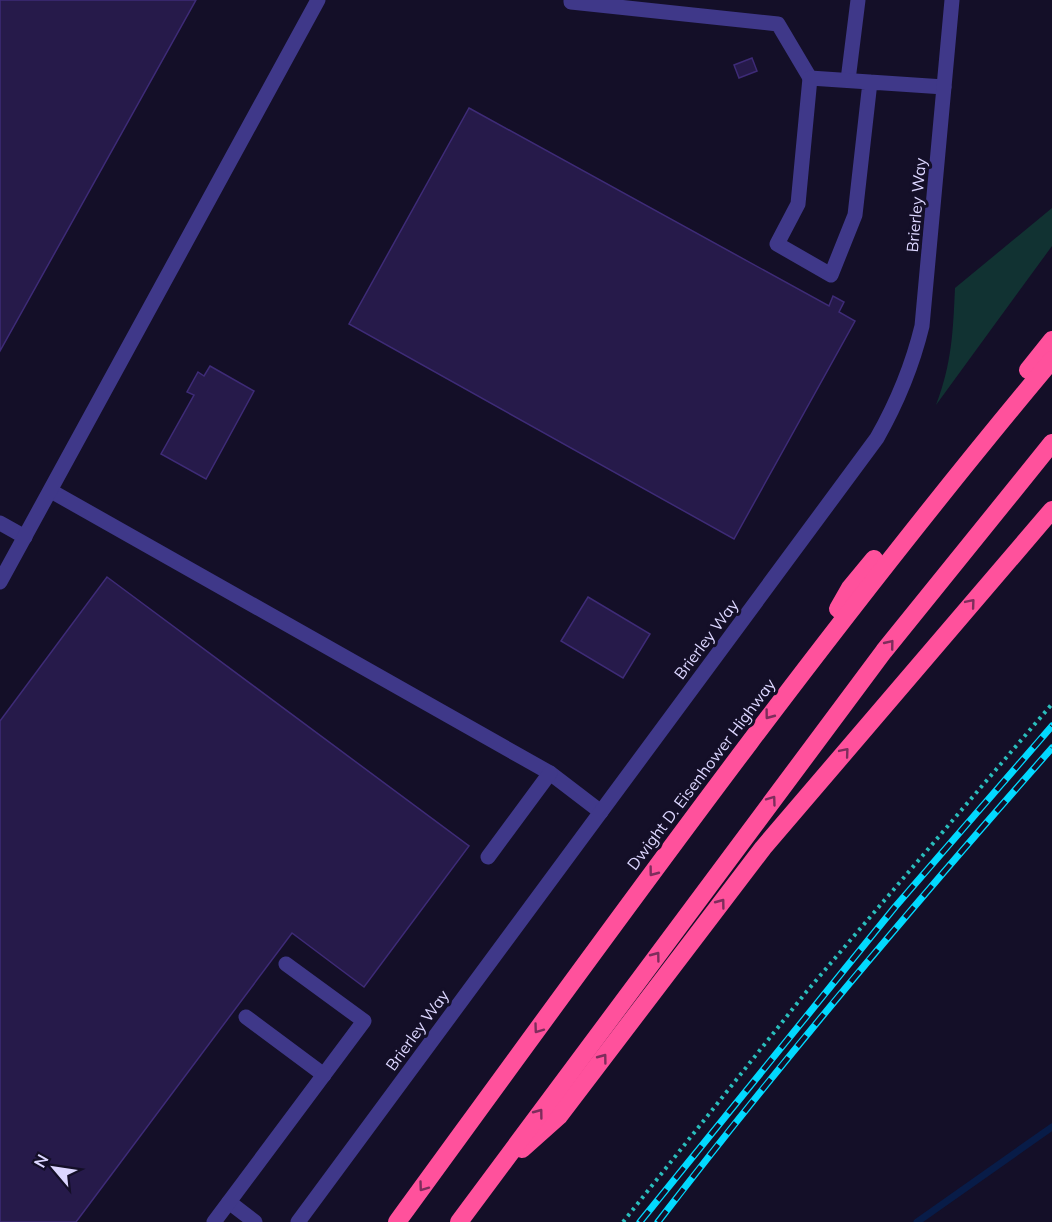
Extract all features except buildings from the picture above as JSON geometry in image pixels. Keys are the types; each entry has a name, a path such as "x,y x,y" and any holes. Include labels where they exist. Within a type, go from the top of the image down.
{"highway":[{"path":"804,668 850,588 1052,340"},
{"name":"Dwight D. Eisenhower Highway","path":"397,1222 804,668 912,530 1052,360"},
{"path":"459,1222 884,651 1052,442"},
{"path":"492,1176 559,1116 763,848 1052,510"}],"street":[{"path":"0,582 318,0"},
{"path":"571,0 778,24 810,78 798,204 777,244 831,275 855,215 870,82"},
{"path":"848,80 858,0"},
{"name":"Brierley Way","path":"298,1222 877,438 898,401 912,366 922,326 952,0"},
{"path":"810,78 944,87"},
{"path":"51,491 550,773 601,812"},
{"path":"0,523 25,537"},
{"path":"488,857 550,773"},
{"path":"214,1222 364,1021 286,964"},
{"path":"246,1017 324,1075"},
{"path":"229,1202 255,1222"}],"path":[{"path":"623,1222 807,991 1052,704"}],"green space":[{"path":"1052,208 1052,246 936,405 949,361 955,288"}],"waterway":[{"path":"917,1222 1052,1127"}],"railway":[{"path":"640,1222 895,907 1052,726"},
{"path":"658,1222 851,982 1052,748"}]}
